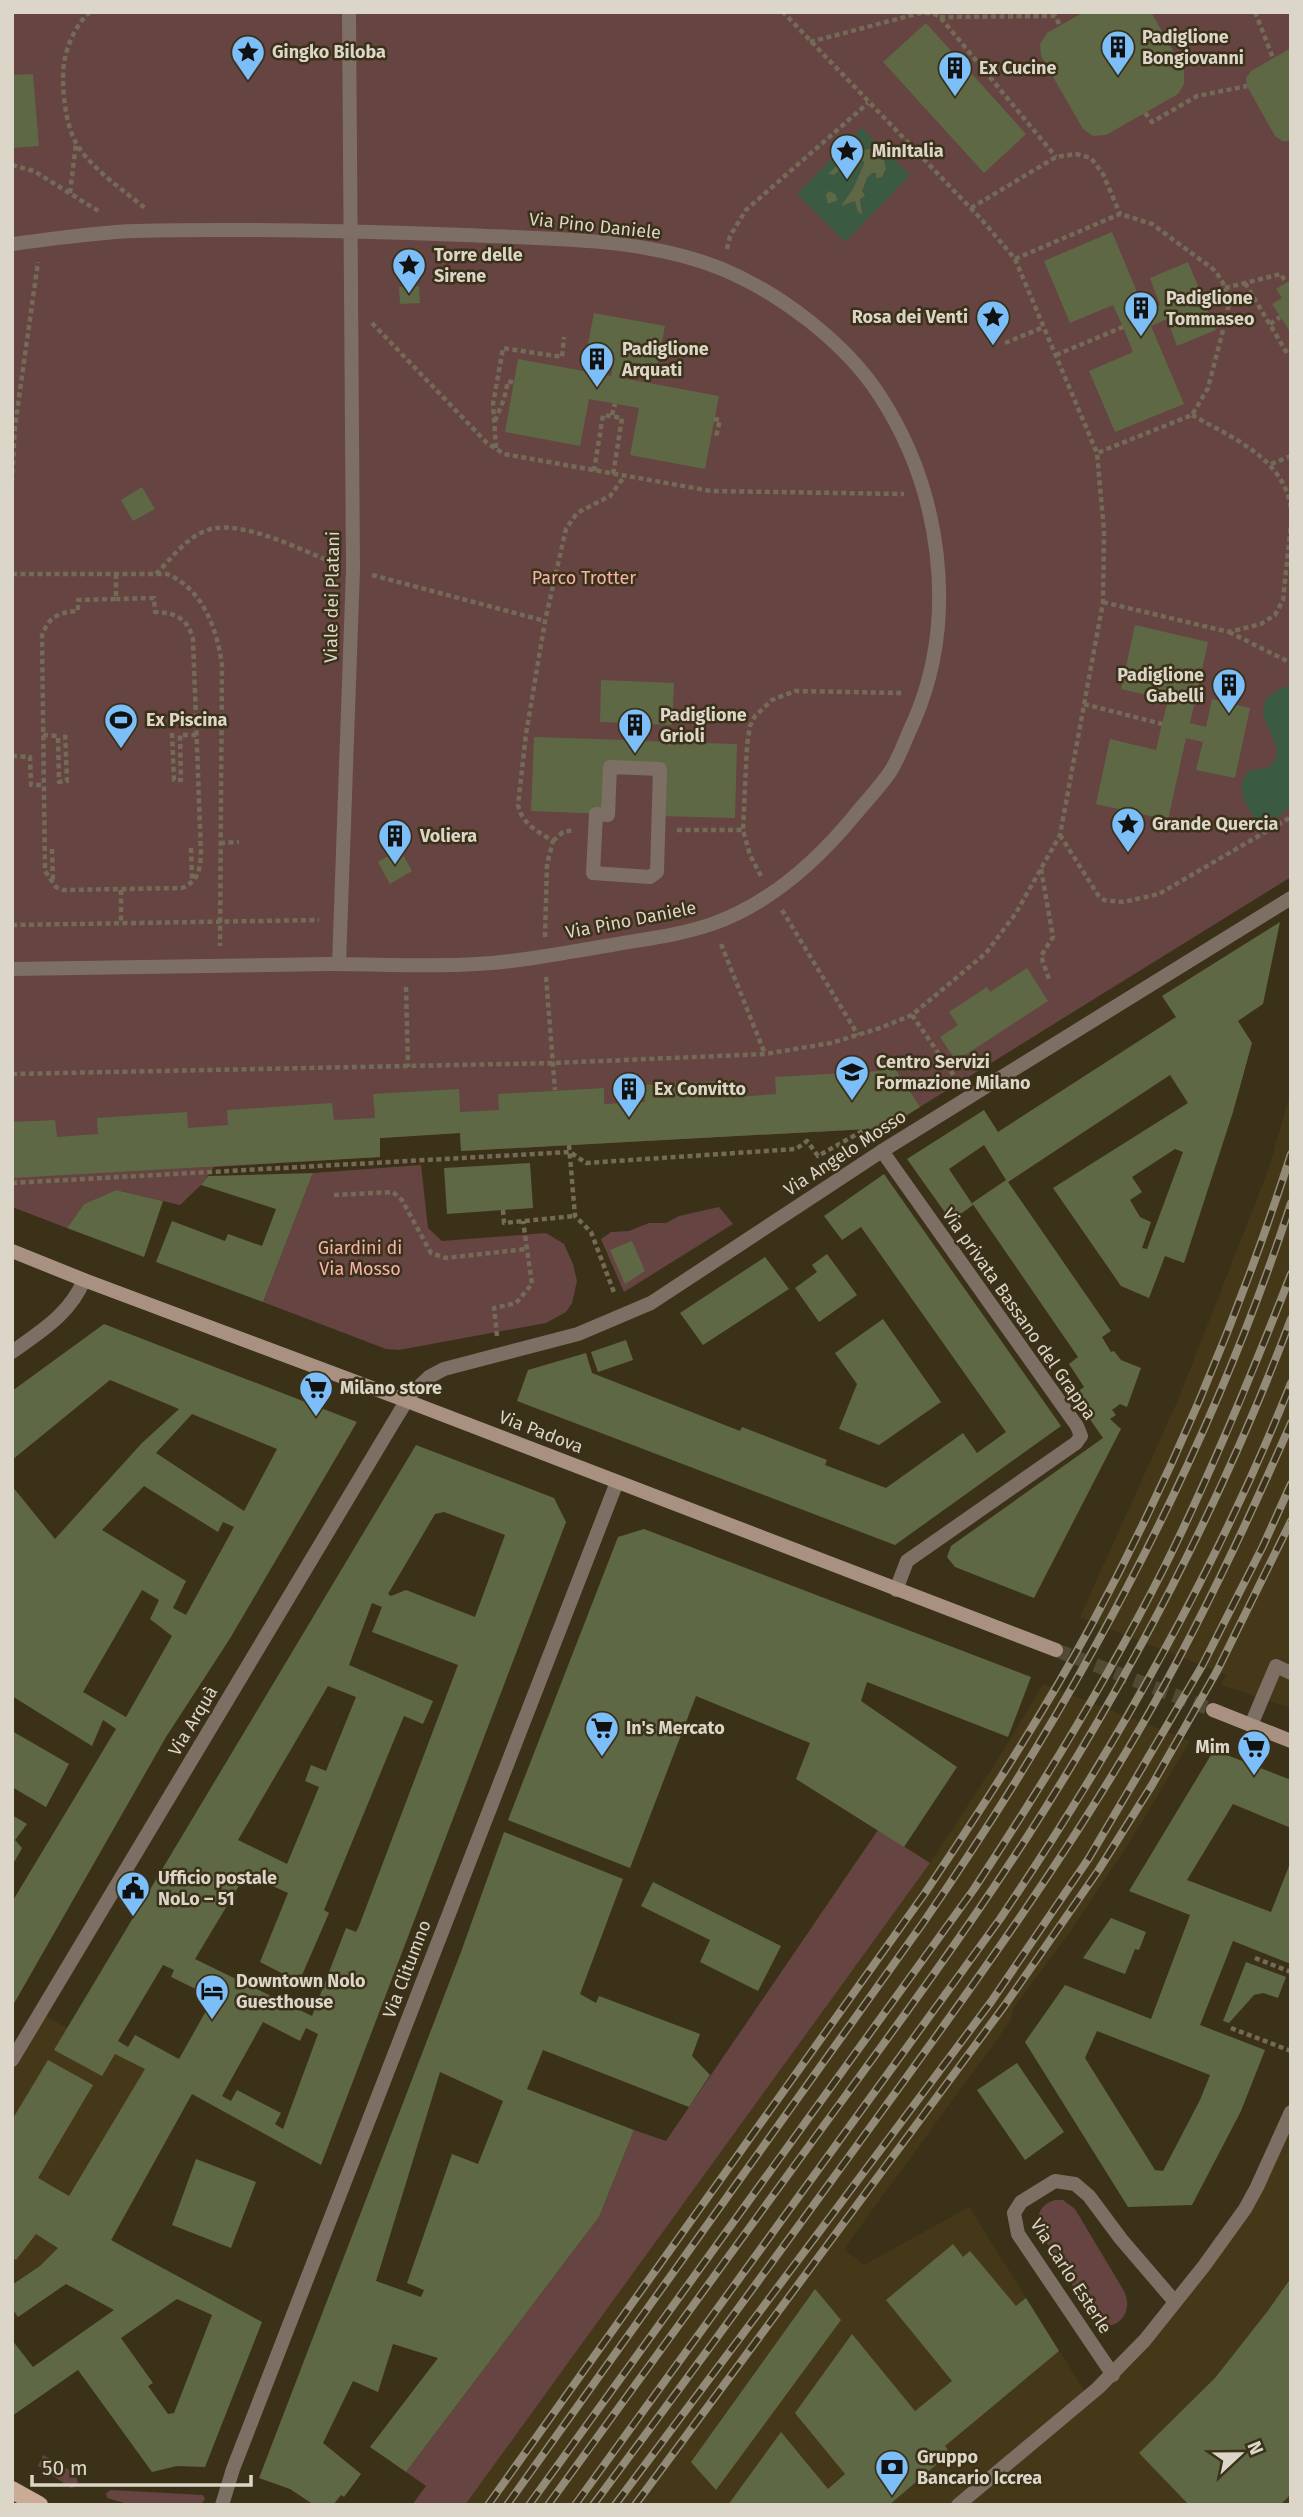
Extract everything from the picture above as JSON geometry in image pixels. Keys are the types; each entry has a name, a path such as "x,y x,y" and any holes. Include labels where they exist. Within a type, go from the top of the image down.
{"main road":[{"path":"12,2490 39,2505"}],"street":[{"name":"Viale dei Platani","path":"339,964 353,570 349,12"},
{"name":"Via Pino Daniele","path":"12,244 132,231 349,231 558,239 611,244 671,254 721,269 759,288 795,311 833,341 881,397 926,495 940,586 938,635 926,693 892,770 810,863 772,894 713,924 654,938 481,964 12,969"},
{"path":"610,767 660,769 657,868 657,872 650,877 593,873 596,814 608,815 610,767"},
{"name":"Via Angelo Mosso","path":"407,1401 420,1384 444,1369 555,1341 597,1327 652,1303 882,1152 1291,898"},
{"name":"Via privata Bassano del Grappa","path":"882,1152 1077,1426 1081,1436 1076,1443 907,1561 896,1590"},
{"name":"Via Padova","path":"12,1251 1056,1650"},
{"path":"12,1352 65,1312 84,1280"},
{"name":"Via Arquà","path":"12,2060 407,1401"},
{"name":"Via Clitumno","path":"222,2505 233,2469 617,1482"},
{"path":"1251,1725 1276,1666 1291,1673"},
{"path":"1213,1710 1291,1741"},
{"path":"958,2505 1113,2375 1175,2302 1245,2209 1263,2176 1291,2112"},
{"name":"Via Carlo Esterle","path":"1113,2375 1018,2234 1014,2220 1016,2208 1025,2199 1055,2181 1075,2184 1089,2196 1128,2248 1175,2302"}],"path":[{"path":"70,193 76,143 64,104 65,58 80,20 90,12"},
{"path":"12,1074 554,1063 765,1054 831,1044 912,1014 986,953 1016,913 1060,835 1102,602 1104,531 1097,453 1015,259 971,208 783,12"},
{"path":"1255,12 1273,58"},
{"path":"810,42 920,13 932,13 940,17 1056,157"},
{"path":"940,17 1055,16 1060,26"},
{"path":"1145,113 1152,122 1197,96 1247,86"},
{"path":"721,269 730,236 746,210 868,103"},
{"path":"76,143 106,177 171,231"},
{"path":"971,208 1056,157 1076,153 1091,158 1103,174 1120,214"},
{"path":"12,166 34,171 132,231"},
{"path":"1015,259 1120,214 1152,224 1213,269 1221,278 1229,299 1228,311 1208,388 1192,415 1097,453"},
{"path":"12,482 14,426 41,241"},
{"path":"1225,288 1281,274 1286,283"},
{"path":"1245,283 1287,353"},
{"path":"351,302 504,454 711,491 926,495"},
{"path":"1270,324 1280,317"},
{"path":"1005,342 1044,327"},
{"path":"1056,355 1123,327"},
{"path":"496,449 493,404 503,348 562,357 564,337"},
{"path":"494,423 508,381 513,383"},
{"path":"612,415 615,404"},
{"path":"594,471 603,415 612,415 622,418 613,474"},
{"path":"1192,415 1254,450 1270,464 1284,484 1291,508"},
{"path":"714,419 720,420 716,437"},
{"path":"1270,464 1291,456"},
{"path":"555,1090 544,956 547,864 553,841 527,824 520,814 518,804 528,721 545,621 566,529 577,513 610,496 624,477"},
{"path":"1229,632 1269,620 1280,608 1291,524"},
{"path":"12,574 167,574 196,595 212,625 219,643 222,665 219,965"},
{"path":"116,574 116,599"},
{"path":"154,598 155,612 172,613 180,617 191,631 197,735 201,855 198,876 182,888 63,890 53,883 45,871 44,863 42,636 46,626 57,614 78,611 78,600 154,598"},
{"path":"1102,602 1229,632 1291,663"},
{"path":"858,1035 750,855 743,830 750,726 755,716 772,700 795,691 926,693"},
{"path":"1084,704 1162,724"},
{"path":"43,735 58,736 59,782 67,781 65,732"},
{"path":"172,733 174,780 181,780 180,735 197,735"},
{"path":"12,757 30,757 31,785 43,785"},
{"path":"1060,835 1098,895 1104,900 1124,902 1159,894 1291,817"},
{"path":"220,843 239,842"},
{"path":"191,848 192,882"},
{"path":"52,849 53,883"},
{"path":"1041,868 1053,937 1041,956 1050,982"},
{"path":"121,890 121,923"},
{"path":"12,925 340,920"},
{"path":"713,924 765,1054"},
{"path":"406,965 408,1067"},
{"path":"912,1014 959,1083"},
{"path":"12,1183 570,1152 586,1163 796,1149 807,1141 818,1156 866,1129"},
{"path":"569,1145 575,1216 591,1233 617,1303"},
{"path":"334,1195 393,1192 402,1200 431,1253 446,1258 526,1249"},
{"path":"503,1210 504,1223 575,1216"},
{"path":"498,1339 494,1308 516,1303 532,1284 523,1222"},
{"path":"1255,1958 1291,1972"},
{"path":"1231,2028 1291,2051"}],"shaded area":[{"path":"862,128 910,175 845,242 797,194","holes":["870,149 877,159 884,161 886,169 881,177 877,178 876,173 872,173 867,178 862,191 865,196 860,199 862,214 858,212 855,201 842,206 864,164 864,161 857,159 858,153"]},
{"path":"1291,686 1291,806 1279,817 1254,818 1247,806 1242,783 1248,771 1269,767 1277,758 1276,745 1263,716 1266,698 1281,688"},
{"path":"1291,1091 1291,1708 1221,1685 1226,1675 1080,1617 1178,1400 1268,1171"},
{"path":"1043,1684 1190,1741 1131,1840 1069,1933 1013,2009 1011,2020 844,2249 864,2265 969,2207 1087,2395 1234,2231 1291,2117 1291,2505 964,2505 975,2483 949,2505 412,2505 426,2486 406,2472 599,2217 634,2130 666,2141 878,1830 930,1863 995,1764"},
{"path":"45,2016 192,2094 112,2240 121,2246 12,2321 12,2070"}],"green space":[{"name":"Parco Trotter","path":"12,12 1291,12 1291,877 886,1128 461,1151 460,1133 380,1138 380,1157 214,1167 201,1185 180,1205 116,1190 84,1204 67,1228 12,1207"},
{"name":"Giardini di Via Mosso","path":"421,1165 428,1228 442,1241 546,1233 564,1244 577,1281 572,1303 566,1312 546,1323 399,1350 386,1349 263,1302 313,1173"},
{"path":"719,1207 733,1224 624,1292 601,1239 611,1232 629,1231 649,1223 666,1223 679,1216"},
{"path":"878,1830 930,1863 465,2505 412,2505 426,2486 406,2472 599,2217 634,2130 666,2141"},
{"path":"1055,2200 1063,2200 1075,2209 1124,2291 1127,2309 1117,2323 1105,2326 1093,2319 1039,2230 1040,2211"},
{"path":"43,2455 75,2473 78,2482 75,2487 71,2488 38,2466"},
{"path":"111,2490 203,2495 205,2499 200,2505 131,2505 107,2498 106,2493"}],"building":[{"name":"Padiglione Bongiovanni","path":"1084,12 1151,12 1184,70 1184,84 1178,94 1106,135 1093,136 1083,129 1041,56 1040,44 1047,33"},
{"name":"Ex Cucine","path":"926,23 1026,134 984,173 883,62"},
{"path":"1291,48 1291,141 1282,141 1275,136 1247,86 1246,78 1251,71"},
{"path":"33,74 39,146 12,148 12,75"},
{"path":"870,149 877,159 884,160 886,169 882,177 876,178 876,173 872,173 867,178 862,191 865,196 860,199 862,214 858,212 855,201 841,206 853,189 864,164 864,161 857,160 858,153"},
{"path":"838,164 844,166 834,175 828,174"},
{"path":"829,191 835,194 838,200 828,204 826,195"},
{"name":"Padiglione Tommaseo","path":"1112,232 1145,311 1160,305 1150,278 1188,262 1216,330 1177,346 1167,319 1151,326 1184,404 1115,432 1089,371 1133,352 1123,327 1113,305 1070,323 1044,261"},
{"path":"1291,280 1291,333 1272,304 1282,298 1276,289"},
{"path":"419,286 420,303 400,304 399,287"},
{"name":"Padiglione Arquati","path":"594,313 665,326 657,367 629,362 627,379 719,396 705,469 630,455 639,408 589,399 580,446 505,432 518,359 611,376 614,359 586,354"},
{"path":"142,487 155,509 133,521 121,500"},
{"name":"Padiglione Gabelli","path":"1135,625 1208,642 1190,723 1206,727 1212,699 1250,708 1235,778 1196,770 1203,742 1186,738 1168,820 1096,804 1110,739 1156,750 1168,700 1121,689"},
{"name":"Padiglione Grioli","path":"601,680 674,683 672,725 644,724 644,741 737,744 735,818 659,816 660,768 609,766 608,814 531,811 534,737 628,740 629,723 600,722"},
{"name":"Voliera","path":"400,849 412,871 390,884 378,862"},
{"path":"1280,922 1263,1004 1238,1021 1252,1043 1233,1112 1184,1263 1165,1256 1149,1298 1121,1286 1053,1188 1188,1103 1170,1075 1008,1182 1111,1331 1102,1337 1111,1352 1114,1351 1121,1360 1141,1368 1127,1407 1120,1404 1112,1410 1116,1415 1110,1419 1121,1429 1034,1598 955,1567 947,1557 951,1546 1103,1438 1073,1395 1084,1387 1069,1364 1078,1357 972,1203 1006,1180 984,1145 949,1169 973,1205 951,1221 907,1159 984,1110 998,1132 1176,1017 1162,996","holes":["1175,1149 1183,1152 1147,1249 1142,1248 1151,1222 1140,1217 1130,1200 1142,1192 1132,1177"]},
{"path":"1027,968 1048,1001 956,1061 940,1037 958,1025 949,1012 987,987 990,992"},
{"name":"Ex Convitto","path":"890,1061 920,1107 886,1128 461,1151 460,1133 380,1138 380,1157 12,1178 12,1122 55,1120 57,1137 98,1134 97,1118 187,1112 188,1128 228,1125 227,1110 332,1103 334,1120 375,1118 373,1094 459,1089 460,1112 499,1110 498,1094 604,1088 604,1104 645,1102 644,1085 736,1080 736,1097 776,1094 775,1077 880,1071"},
{"path":"530,1163 533,1208 447,1214 444,1168"},
{"path":"313,1173 263,1302 156,1262 172,1221 225,1241 228,1234 262,1246 276,1209 201,1185 208,1176"},
{"path":"884,1174 1061,1426 895,1545 517,1401 528,1370 586,1353 592,1373 740,1431 742,1427 827,1460 825,1465 886,1488 963,1433 977,1453 1006,1432 861,1227 842,1240 824,1216"},
{"path":"116,1190 163,1201 144,1257 67,1228 84,1204"},
{"path":"632,1241 645,1271 625,1284 610,1250"},
{"path":"827,1254 857,1295 819,1322 795,1288 817,1272 812,1265"},
{"path":"765,1257 789,1289 703,1345 680,1313"},
{"path":"883,1319 941,1402 879,1445 839,1429 857,1384 835,1353"},
{"path":"104,1324 357,1422 229,1640 166,1737 12,2007 12,1902 116,1729 103,1720 92,1746 12,1696 12,1486 55,1539 141,1444 179,1409 110,1380 12,1460 12,1391","holes":["192,1414 277,1449 244,1511 156,1453","144,1486 218,1532 223,1522 234,1527 186,1615 173,1608 186,1581 102,1530","142,1590 159,1600 150,1619 172,1636 126,1717 83,1692"]},
{"path":"626,1340 633,1360 598,1372 591,1352"},
{"path":"416,1445 554,1498 566,1522 321,2165 192,2094 111,2240 262,2322 205,2467 177,2466 152,2472 78,2370 12,2416 12,2340 33,2367 114,2310 66,2284 18,2317 12,2308 12,2285 40,2266 58,2248 36,2234 16,2260 12,2257 12,2120 48,2060 93,2085 38,2178 69,2196 145,2069 115,2054 102,2076 54,2050","holes":["444,1512 505,1535 475,1617 406,1590 391,1596 388,1594 435,1514","372,1603 382,1607 372,1632 458,1665 359,1926 356,1932 346,1928 312,2016 195,1959 246,1874 288,1893 260,1962 299,1982 329,1913 324,1910 404,1716 423,1724 433,1701 349,1665","328,1686 356,1697 326,1771 311,1765 305,1781 319,1787 287,1864 238,1840","163,1965 174,1970 171,1977 206,1994 212,1982 220,1986 179,2059 135,2035 128,2047 118,2041","263,2022 300,2041 306,2028 318,2034 283,2129 275,2124 281,2113 237,2090 231,2101 222,2096","177,2299 212,2315 174,2413 168,2414 148,2386 153,2383 121,2338"]},
{"path":"644,1529 1031,1677 1008,1737 867,1682 861,1701 957,1767 904,1847 796,1779 810,1743 696,1696 630,1868 508,1820 618,1537"},
{"path":"12,1731 69,1764 46,1807 12,1787"},
{"path":"1214,1750 1291,1780 1291,1828 1233,1804 1187,1880 1271,1912 1291,1861 1291,1964 1233,1941 1200,2025 1265,2050 1241,2111 1192,2205 1128,2207 1025,2042 1065,1985 1151,2019 1190,1915 1129,1891","holes":["1097,2031 1210,2075 1163,2171 1155,2170 1085,2058"]},
{"path":"12,1815 27,1824 15,1840 22,1848 12,1866"},
{"path":"504,1832 623,1879 580,1994 596,2003 599,1996 700,2034 692,2056 710,2075 689,2107 543,2050 527,2089 634,2130 599,2217 406,2472 370,2447 438,2358 393,2344 378,2392 353,2381 323,2443 361,2474 344,2497 341,2495 333,2505 314,2505 290,2489 259,2478 461,1952","holes":["440,2072 503,2101 478,2164 452,2154 407,2283 424,2290 421,2297 376,2281"]},
{"path":"653,1882 781,1946 758,1991 700,1962 710,1940 641,1906"},
{"path":"1111,1918 1146,1932 1139,1950 1135,1949 1125,1974 1083,1958"},
{"path":"1246,1962 1286,1977 1278,1998 1263,1993 1254,1995 1229,2023 1223,2021"},
{"path":"1017,2063 1064,2132 1025,2160 977,2090"},
{"path":"196,2159 256,2182 231,2248 172,2225"},
{"path":"953,2244 963,2257 970,2251 1016,2306 1026,2298 1059,2351 945,2446 950,2453 889,2505 728,2505 781,2432 828,2489 845,2474 795,2413 852,2334 915,2411 952,2381 886,2300"},
{"path":"1291,2278 1291,2494 1280,2505 1189,2505 1139,2453 1215,2378"},
{"path":"815,2289 841,2320 716,2490 691,2462"}],"tunnel":[{"path":"1056,1650 1213,1710"}],"railway":[{"path":"488,2505 925,1893 1054,1692 1122,1566 1177,1451 1227,1334 1291,1154"},
{"path":"507,2505 923,1923 1033,1753 1085,1666 1178,1486 1220,1393 1291,1203"},
{"path":"529,2505 974,1889 1049,1772 1097,1692 1181,1534 1230,1424 1291,1274"},
{"path":"548,2505 924,1988 1029,1834 1104,1710 1174,1583 1236,1453 1291,1319"},
{"path":"575,2505 1000,1919 1083,1791 1196,1592 1230,1523 1291,1383"},
{"path":"593,2505 947,2022 1080,1826 1112,1776 1183,1651 1239,1538 1291,1423"},
{"path":"615,2505 991,2002 1089,1858 1202,1666 1291,1484"},
{"path":"635,2505 1005,2005 1098,1871 1152,1785 1217,1671 1291,1521"}],"place":[{"name":"Padiglione Bongiovanni","path":"1118,77"},
{"name":"Gingko Biloba","path":"248,82"},
{"name":"Ex Cucine","path":"955,98"},
{"name":"MinItalia","path":"847,181"},
{"name":"Torre delle Sirene","path":"409,295"},
{"name":"Padiglione Tommaseo","path":"1141,338"},
{"name":"Rosa dei Venti","path":"993,347"},
{"name":"Padiglione Arquati","path":"597,389"},
{"name":"Padiglione Gabelli","path":"1229,715"},
{"name":"Ex Piscina","path":"121,750"},
{"name":"Padiglione Grioli","path":"635,755"},
{"name":"Grande Quercia","path":"1128,854"},
{"name":"Voliera","path":"395,866"},
{"name":"Centro Servizi Formazione Milano","path":"852,1102"},
{"name":"Ex Convitto","path":"629,1119"},
{"name":"Milano store","path":"316,1418"},
{"name":"In's Mercato","path":"602,1758"},
{"name":"Mim","path":"1254,1777"},
{"name":"Ufficio postale NoLo – 51","path":"133,1918"},
{"name":"Downtown Nolo Guesthouse","path":"212,2021"},
{"name":"Gruppo Bancario Iccrea","path":"892,2497"}]}
